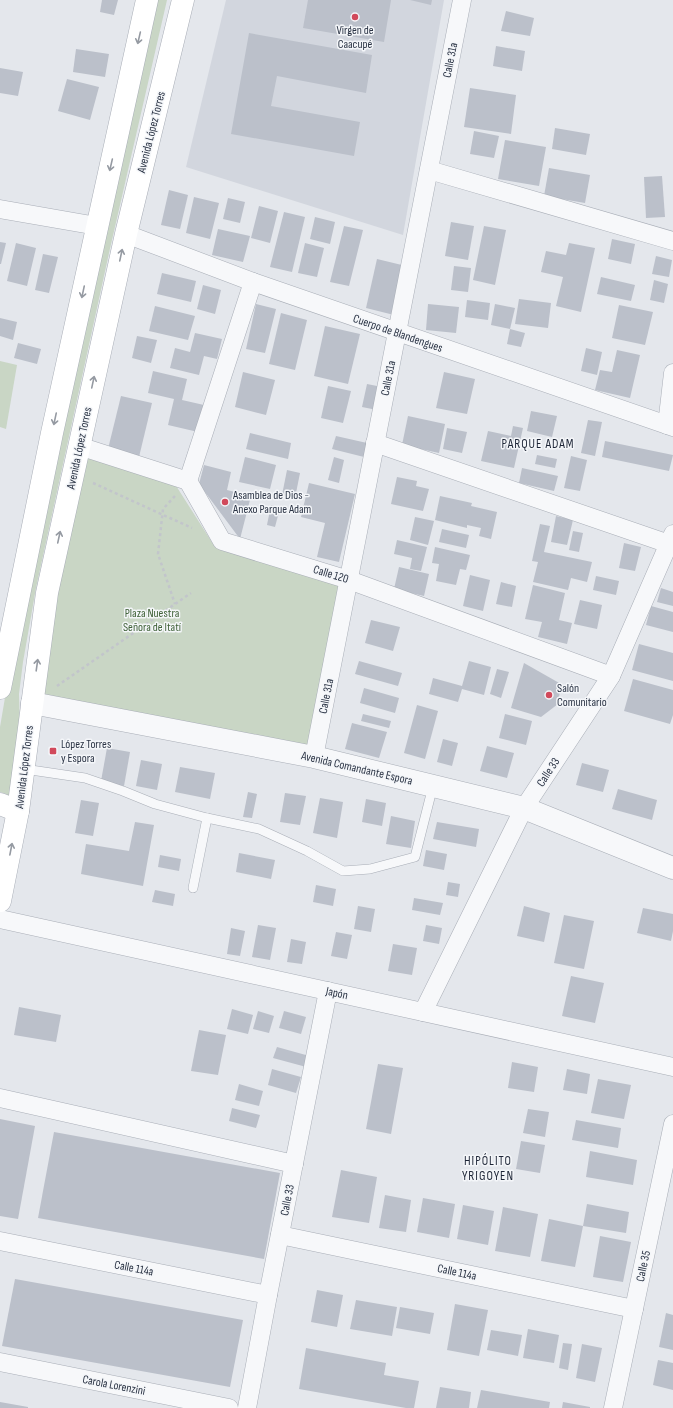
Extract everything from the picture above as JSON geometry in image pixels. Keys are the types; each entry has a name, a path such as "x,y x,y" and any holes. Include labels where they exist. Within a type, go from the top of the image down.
{"main road":[{"path":"0,688 52,433 147,0"},
{"name":"Avenida López Torres","path":"0,901 9,808 24,769 47,593 126,234 183,0"}],"street":[{"name":"Calle 31a","path":"314,757 462,0"},
{"path":"429,170 673,242"},
{"path":"0,209 97,226"},
{"name":"Cuerpo de Blandengues","path":"126,234 254,282 670,426"},
{"path":"188,481 254,282"},
{"path":"670,426 673,373"},
{"path":"375,443 671,539"},
{"path":"79,446 188,481 222,541"},
{"name":"Calle 33","path":"423,1012 524,808 610,676 671,539"},
{"name":"Calle 120","path":"222,541 349,580 610,676"},
{"name":"Avenida Comandante Espora","path":"32,703 314,757 524,808 673,868"},
{"name":"Japón","path":"0,919 673,1067"},
{"name":"Calle 33","path":"247,1408 328,991"},
{"path":"0,1098 294,1164"},
{"name":"Calle 35","path":"613,1408 673,1124"},
{"name":"Calle 114a","path":"280,1235 634,1309"},
{"name":"Calle 114a","path":"0,1241 268,1294"},
{"name":"Carola Lorenzini","path":"0,1362 228,1408"}],"lane":[{"path":"24,769 86,778 123,790 155,804 207,818 259,829 307,851 343,870 370,870 415,857 433,786"},
{"path":"193,888 207,818"}],"path":[{"path":"73,474 222,541"},
{"path":"175,604 158,554 164,509 188,481"},
{"path":"32,703 191,593"}],"shaded area":[{"path":"226,0 444,0 403,235 186,167"}],"green space":[{"path":"158,0 167,0 109,253 36,588 19,694 20,730 15,804 6,794 0,792 0,727 7,686 111,195"},
{"path":"0,361 17,365 6,429 0,427"},
{"name":"Plaza Nuestra Señora de Itatí","path":"81,456 173,481 215,547 342,585 309,748 41,697"}],"building":[{"path":"102,0 118,0 114,15 100,12"},
{"path":"308,0 391,0 384,42 303,28"},
{"path":"410,0 432,0 431,5"},
{"path":"506,11 534,18 530,36 501,31"},
{"path":"249,33 372,55 366,93 277,76 271,106 360,122 354,156 231,134"},
{"path":"496,46 525,51 522,71 493,66"},
{"path":"76,49 109,54 105,77 73,72"},
{"path":"0,68 23,72 18,96 0,93"},
{"path":"67,79 99,87 90,120 58,111"},
{"path":"470,88 516,95 511,134 464,127"},
{"path":"555,128 590,134 586,155 552,149"},
{"path":"474,131 499,136 494,158 470,154"},
{"path":"505,140 546,147 539,186 498,179"},
{"path":"549,168 590,175 585,203 544,196"},
{"path":"662,176 665,217 646,218 644,177"},
{"path":"169,190 188,195 180,229 161,225"},
{"path":"194,197 219,203 210,239 186,233"},
{"path":"228,198 245,202 240,223 223,219"},
{"path":"259,206 278,211 270,243 251,238"},
{"path":"284,212 305,217 292,272 270,267"},
{"path":"315,217 335,222 330,244 310,239"},
{"path":"451,222 474,226 468,260 445,256"},
{"path":"344,226 363,230 349,286 330,282"},
{"path":"484,226 506,230 495,285 473,280"},
{"path":"218,229 250,236 243,262 212,255"},
{"path":"612,239 635,244 631,264 608,259"},
{"path":"0,242 6,243 1,264 0,264"},
{"path":"16,243 36,248 27,286 7,281"},
{"path":"305,243 324,248 317,277 298,273"},
{"path":"569,243 595,248 581,312 556,306 563,277 541,272 546,251 566,255"},
{"path":"43,254 58,257 49,293 35,290"},
{"path":"656,256 672,260 669,277 652,274"},
{"path":"377,259 406,266 394,315 366,308"},
{"path":"454,266 471,268 468,292 451,290"},
{"path":"162,273 196,281 191,302 157,294"},
{"path":"601,277 635,285 631,301 597,294"},
{"path":"654,280 668,284 664,303 650,300"},
{"path":"203,285 221,290 215,314 197,309"},
{"path":"519,299 551,303 548,328 515,324"},
{"path":"467,300 490,303 488,320 465,317"},
{"path":"256,304 276,309 265,353 246,349"},
{"path":"428,304 459,307 456,333 426,330"},
{"path":"495,304 515,308 510,329 491,325"},
{"path":"619,305 653,312 645,345 612,338"},
{"path":"155,306 195,316 188,340 149,331"},
{"path":"281,313 307,320 295,370 269,364"},
{"path":"0,318 17,322 13,340 0,336"},
{"path":"325,326 360,334 348,384 314,376"},
{"path":"510,329 525,333 521,347 507,344"},
{"path":"195,333 222,339 217,359 204,356 199,375 170,368 175,348 190,352"},
{"path":"137,336 157,340 151,363 132,358"},
{"path":"18,343 41,349 37,364 14,358"},
{"path":"586,348 602,352 597,375 581,371"},
{"path":"617,350 640,355 630,398 595,390 600,370 612,372"},
{"path":"153,371 187,379 182,400 204,405 198,432 168,425 174,399 148,393"},
{"path":"243,372 275,380 266,415 235,407"},
{"path":"444,372 475,379 467,414 436,408"},
{"path":"367,384 382,387 377,410 362,407"},
{"path":"328,386 351,391 343,423 321,418"},
{"path":"121,396 152,403 139,457 108,449"},
{"path":"531,411 557,416 552,437 527,431"},
{"path":"408,416 445,424 439,453 402,445"},
{"path":"588,420 602,422 595,456 581,453"},
{"path":"513,426 523,428 514,468 481,461 488,431 511,436"},
{"path":"447,428 467,432 462,453 443,449"},
{"path":"250,433 291,443 288,459 246,449"},
{"path":"336,436 367,443 364,457 332,449"},
{"path":"605,441 673,455 669,471 602,457"},
{"path":"537,455 557,459 555,468 535,464"},
{"path":"571,456 587,460 580,491 564,488"},
{"path":"245,457 276,465 270,489 239,482"},
{"path":"334,457 344,460 339,483 328,480"},
{"path":"204,465 231,472 227,490 251,496 240,539 199,484"},
{"path":"522,468 558,476 554,491 519,483"},
{"path":"287,470 300,473 295,498 282,495"},
{"path":"397,477 417,481 416,486 429,489 423,511 391,504"},
{"path":"309,483 355,494 339,562 317,557 325,523 301,517"},
{"path":"440,496 472,503 471,506 497,512 491,539 479,536 481,528 467,525 467,528 435,520"},
{"path":"271,505 280,508 275,527 267,525"},
{"path":"556,516 573,520 567,545 551,542"},
{"path":"415,517 434,521 428,545 410,540"},
{"path":"540,524 550,526 544,552 592,562 587,582 571,578 568,590 533,582 538,562 532,561"},
{"path":"442,529 469,535 466,548 439,542"},
{"path":"573,531 583,533 579,552 569,550"},
{"path":"397,540 427,547 421,571 410,569 412,558 394,554"},
{"path":"624,543 641,547 635,571 619,568"},
{"path":"435,547 470,555 466,570 460,569 456,585 436,581 439,564 432,563"},
{"path":"399,567 429,574 424,596 394,589"},
{"path":"470,575 490,580 483,611 463,606"},
{"path":"596,576 619,581 616,595 593,590"},
{"path":"501,582 516,586 512,607 496,604"},
{"path":"533,585 565,593 559,620 572,623 567,644 538,637 542,622 525,619"},
{"path":"661,588 673,592 673,606 657,602"},
{"path":"580,600 602,605 597,629 574,624"},
{"path":"651,606 673,612 673,632 646,625"},
{"path":"371,620 400,627 393,651 365,643"},
{"path":"639,644 673,653 673,681 632,670"},
{"path":"359,661 402,673 398,686 355,674"},
{"path":"469,661 491,667 484,695 462,689 458,702 429,694 433,678 462,686"},
{"path":"524,663 561,684 558,704 541,717 511,708"},
{"path":"497,669 509,672 501,698 490,694"},
{"path":"633,679 673,690 673,715 670,724 624,711"},
{"path":"364,688 399,698 395,713 360,703"},
{"path":"417,705 438,711 425,759 404,753"},
{"path":"363,714 391,721 389,728 361,721"},
{"path":"505,714 532,721 526,745 499,738"},
{"path":"352,723 387,732 379,758 345,749"},
{"path":"443,739 458,743 452,766 437,762"},
{"path":"487,746 514,753 507,778 480,771"},
{"path":"107,748 130,752 124,786 101,781"},
{"path":"141,760 162,764 157,790 136,786"},
{"path":"582,763 609,770 603,792 576,785"},
{"path":"180,767 215,773 210,799 175,792"},
{"path":"618,789 657,800 652,820 612,809"},
{"path":"248,792 257,794 252,818 243,817"},
{"path":"285,793 306,796 300,825 280,822"},
{"path":"320,798 343,802 337,838 313,833"},
{"path":"366,799 386,803 382,826 362,822"},
{"path":"81,800 99,803 93,836 75,833"},
{"path":"391,816 415,821 411,848 386,844"},
{"path":"135,822 154,825 143,886 81,874 86,844 129,851"},
{"path":"437,822 479,829 476,847 433,839"},
{"path":"426,850 447,854 444,870 423,866"},
{"path":"239,853 275,860 271,879 236,872"},
{"path":"160,855 181,859 179,871 158,867"},
{"path":"448,882 460,884 458,897 446,895"},
{"path":"316,885 336,889 333,906 313,902"},
{"path":"155,890 175,894 173,906 152,902"},
{"path":"414,898 443,903 440,915 412,910"},
{"path":"358,906 375,909 371,932 354,929"},
{"path":"524,906 550,913 544,942 517,936"},
{"path":"643,908 673,914 673,931 671,941 637,933"},
{"path":"564,915 594,921 584,969 554,963"},
{"path":"258,925 276,928 270,960 252,957"},
{"path":"426,925 442,928 439,944 423,941"},
{"path":"231,928 245,931 240,956 227,954"},
{"path":"336,932 352,935 347,959 331,956"},
{"path":"291,939 306,942 302,964 287,962"},
{"path":"393,944 417,948 412,975 388,971"},
{"path":"571,976 604,983 595,1023 562,1016"},
{"path":"19,1007 61,1015 56,1042 14,1035"},
{"path":"232,1009 253,1015 248,1034 227,1029"},
{"path":"258,1011 274,1016 269,1033 253,1029"},
{"path":"284,1011 306,1017 301,1034 279,1028"},
{"path":"199,1030 226,1035 218,1075 191,1071"},
{"path":"277,1047 313,1057 310,1068 273,1058"},
{"path":"512,1062 538,1067 534,1092 508,1088"},
{"path":"378,1064 403,1068 391,1134 366,1129"},
{"path":"272,1069 301,1077 296,1093 268,1085"},
{"path":"567,1069 590,1074 587,1094 563,1090"},
{"path":"598,1079 631,1085 624,1119 591,1113"},
{"path":"239,1084 263,1091 259,1106 235,1100"},
{"path":"232,1108 260,1115 256,1128 229,1121"},
{"path":"528,1109 549,1112 545,1137 523,1133"},
{"path":"0,1119 35,1126 18,1219 0,1216"},
{"path":"576,1120 621,1128 618,1148 572,1140"},
{"path":"54,1132 280,1173 264,1259 38,1218"},
{"path":"521,1141 545,1145 540,1173 516,1169"},
{"path":"590,1151 637,1160 633,1185 586,1177"},
{"path":"341,1170 377,1177 369,1223 332,1217"},
{"path":"385,1195 411,1200 406,1232 379,1228"},
{"path":"423,1198 455,1204 449,1238 417,1232"},
{"path":"587,1204 629,1212 626,1233 583,1226"},
{"path":"463,1205 494,1211 488,1245 457,1239"},
{"path":"503,1207 538,1214 530,1257 495,1251"},
{"path":"549,1219 583,1226 575,1267 541,1261"},
{"path":"600,1236 631,1242 623,1282 593,1277"},
{"path":"15,1279 243,1320 230,1387 2,1346"},
{"path":"317,1290 343,1295 337,1327 311,1322"},
{"path":"356,1300 397,1307 392,1336 350,1329"},
{"path":"455,1304 488,1310 479,1356 447,1350"},
{"path":"400,1307 434,1313 430,1334 396,1328"},
{"path":"666,1313 673,1315 673,1350 659,1347"},
{"path":"528,1329 559,1335 554,1363 523,1358"},
{"path":"491,1330 522,1335 518,1356 487,1350"},
{"path":"563,1343 572,1344 568,1370 559,1368"},
{"path":"582,1344 602,1348 595,1382 576,1378"},
{"path":"306,1348 386,1363 384,1375 419,1381 414,1408 406,1408 299,1389"},
{"path":"658,1360 673,1363 673,1390 653,1385"},
{"path":"440,1387 471,1392 469,1408 436,1408"},
{"path":"481,1390 550,1402 549,1408 477,1408"},
{"path":"0,1402 28,1407 28,1408 0,1408"},
{"path":"563,1402 590,1407 590,1408 562,1408"}],"place":[{"name":"Virgen de Caacupé","path":"355,17"},
{"name":"Asamblea de Dios - Anexo Parque Adam","path":"225,502"},
{"name":"Salón Comunitario","path":"549,695"},
{"name":"López Torres y Espora","path":"53,751"}],"district":[{"name":"PARQUE ADAM","path":"538,443"},
{"name":"HIPÓLITO YRIGOYEN","path":"488,1168"}]}
